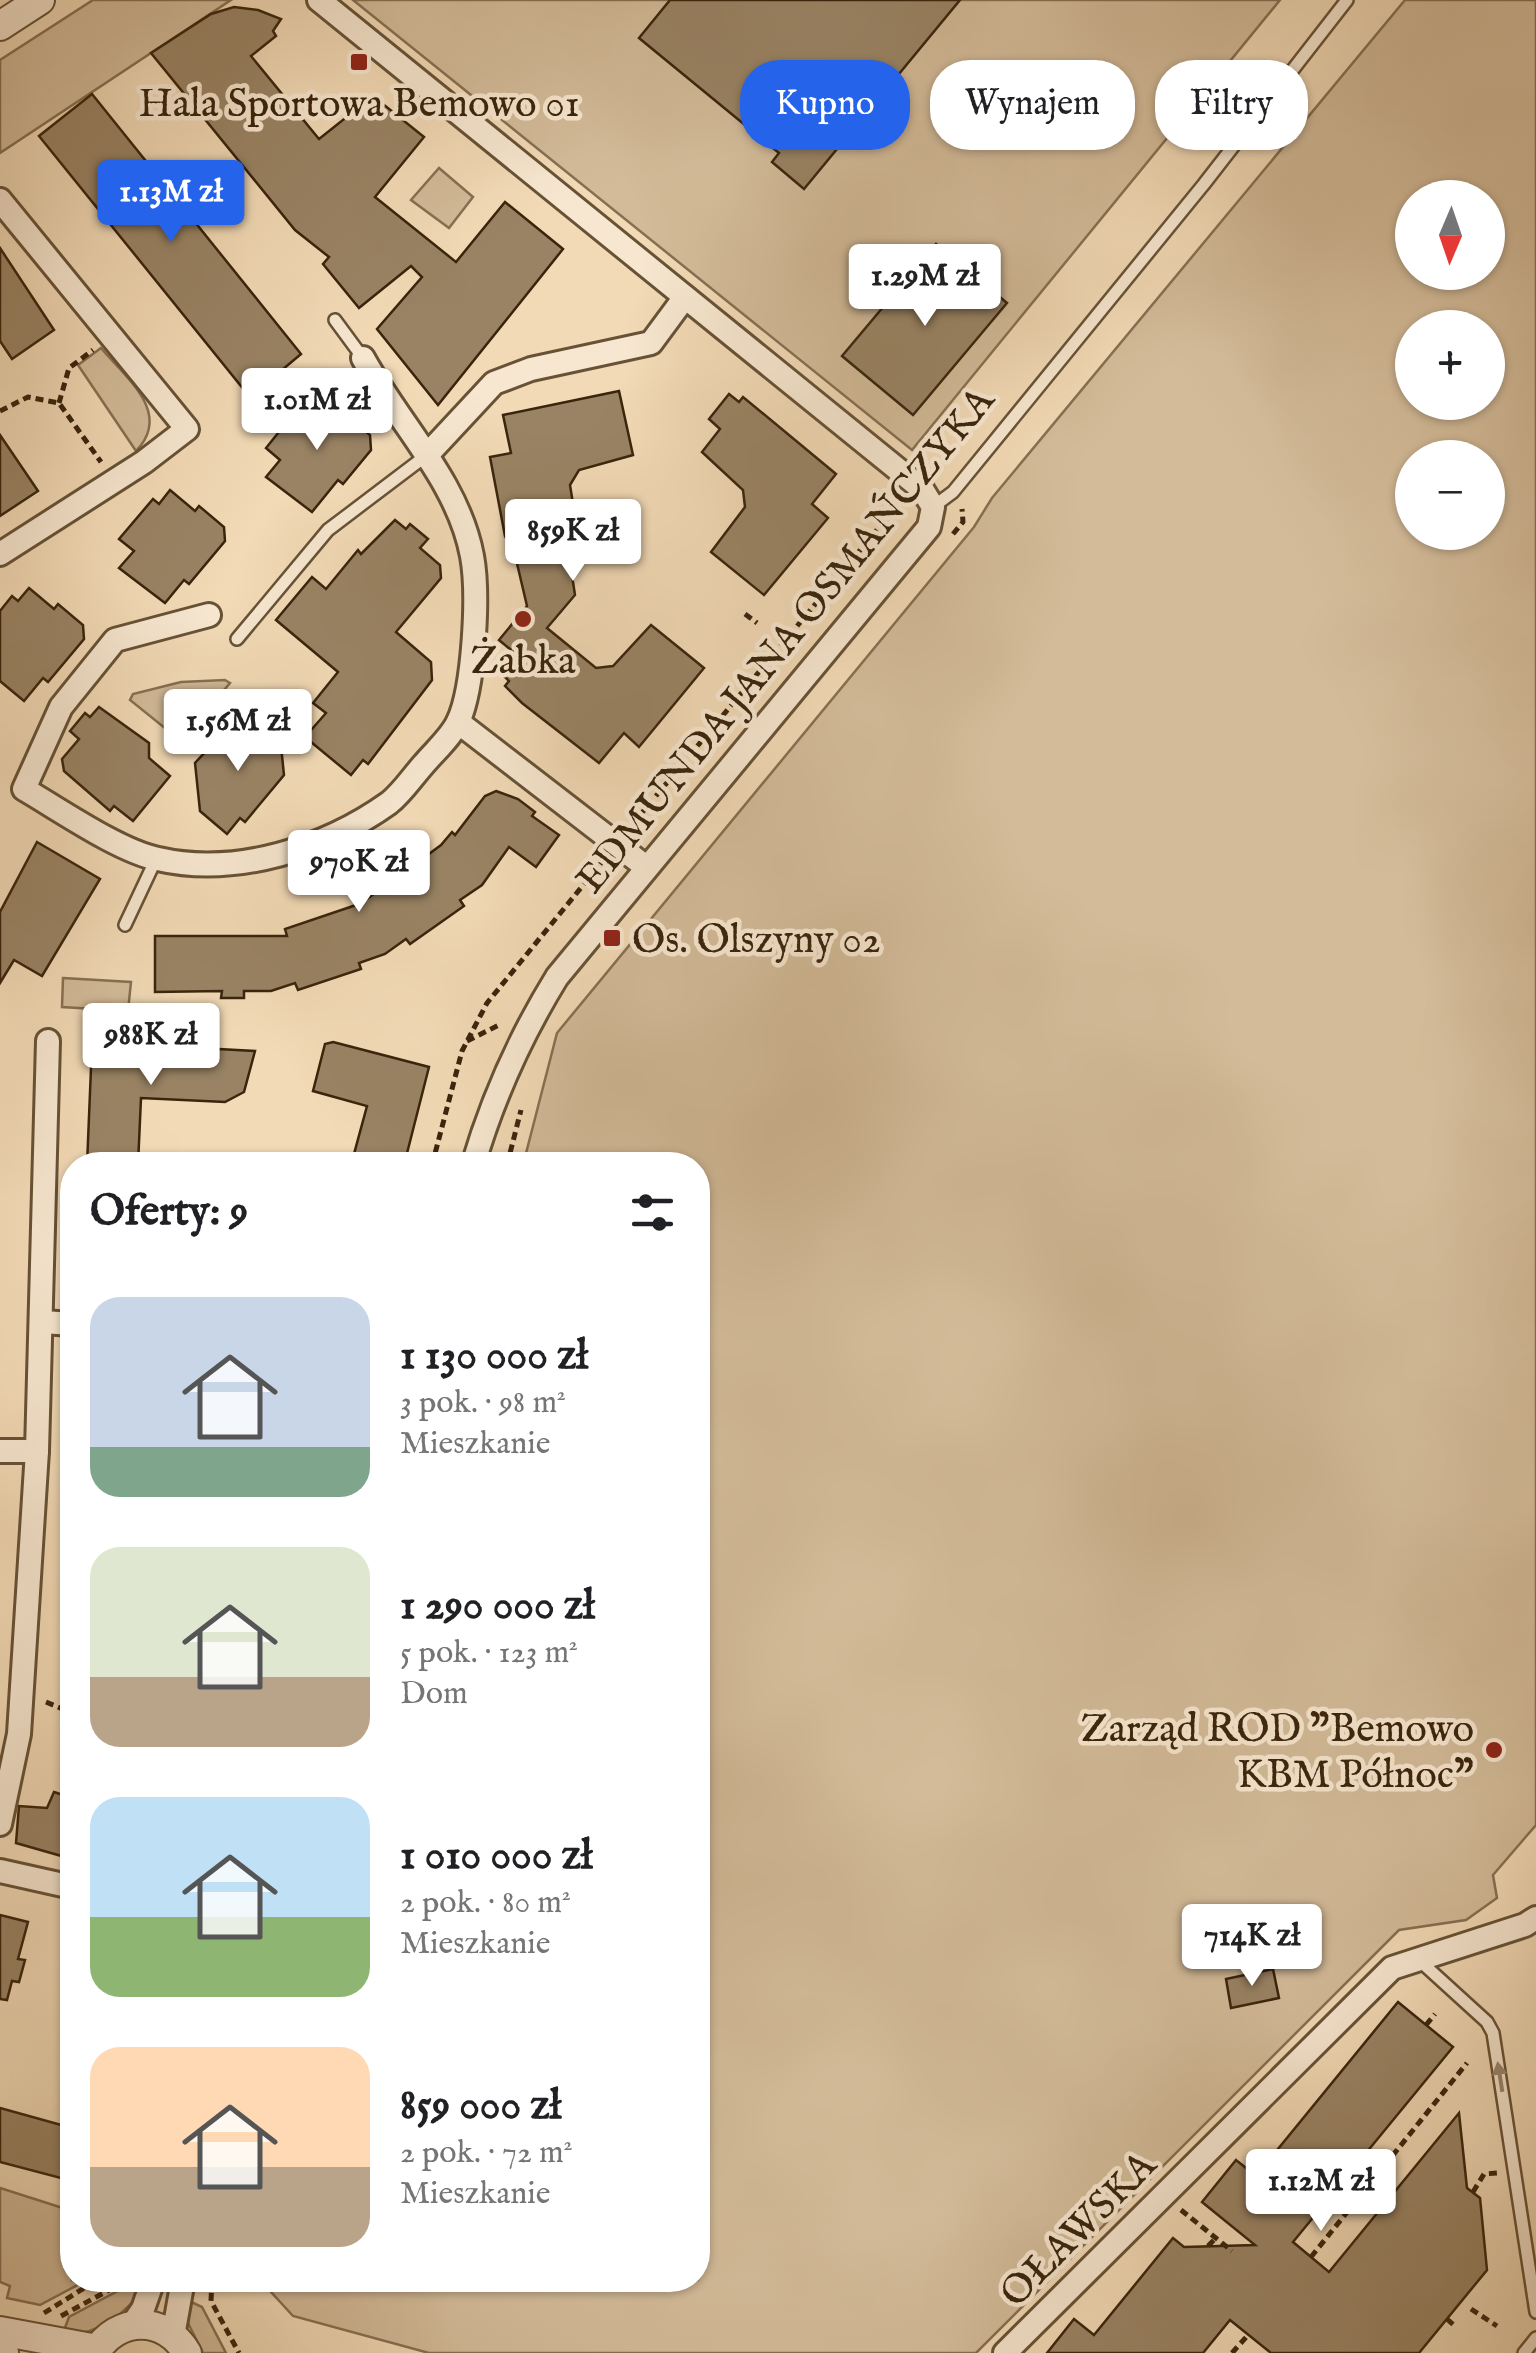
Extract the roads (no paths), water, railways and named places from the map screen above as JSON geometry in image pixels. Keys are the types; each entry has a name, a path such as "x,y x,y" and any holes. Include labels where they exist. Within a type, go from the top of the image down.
{"street":[{"path":"0,26 40,0"},
{"path":"319,0 922,489 933,506"},
{"path":"0,200 187,429 0,554"},
{"path":"427,456 494,383 531,369 652,343 685,297"},
{"path":"209,616 116,640 61,707 24,789 156,859 208,864 267,856 342,832 392,800 458,722 475,619 472,558 459,510 362,358"},
{"name":"EDMUNDA JANA OSMAŃCZYKA","path":"477,1152 488,1114 523,1031 557,977 929,527 933,506"},
{"path":"458,722 646,867"},
{"path":"0,1824 19,1734 37,1451 48,1041"},
{"path":"43,1322 60,1323"},
{"path":"0,1452 37,1451"},
{"path":"0,1871 60,1884"},
{"name":"OŁAWSKA","path":"1005,2353 1392,1968 1526,1925 1536,1918"},
{"path":"132,2325 144,2309 149,2292"},
{"path":"180,2344 182,2292"},
{"path":"0,2332 96,2351 112,2333 132,2325 154,2326 180,2344"}],"lane":[{"name":"EDMUNDA JANA OSMAŃCZYKA","path":"933,506 954,492 1348,0"},
{"path":"336,320 362,358"},
{"path":"237,639 328,530 427,456"},
{"path":"124,926 156,859"},
{"path":"1419,1959 1487,2022 1494,2034 1536,2312"},
{"path":"1524,2353 1536,2338"}],"place":[{"name":"Hala Sportowa Bemowo 01","path":"359,62"},
{"name":"Żabka","path":"523,619"},
{"name":"Os. Olszyny 02","path":"612,938"},
{"name":"Zarząd ROD \"Bemowo KBM Północ\"","path":"1494,1750"}]}
